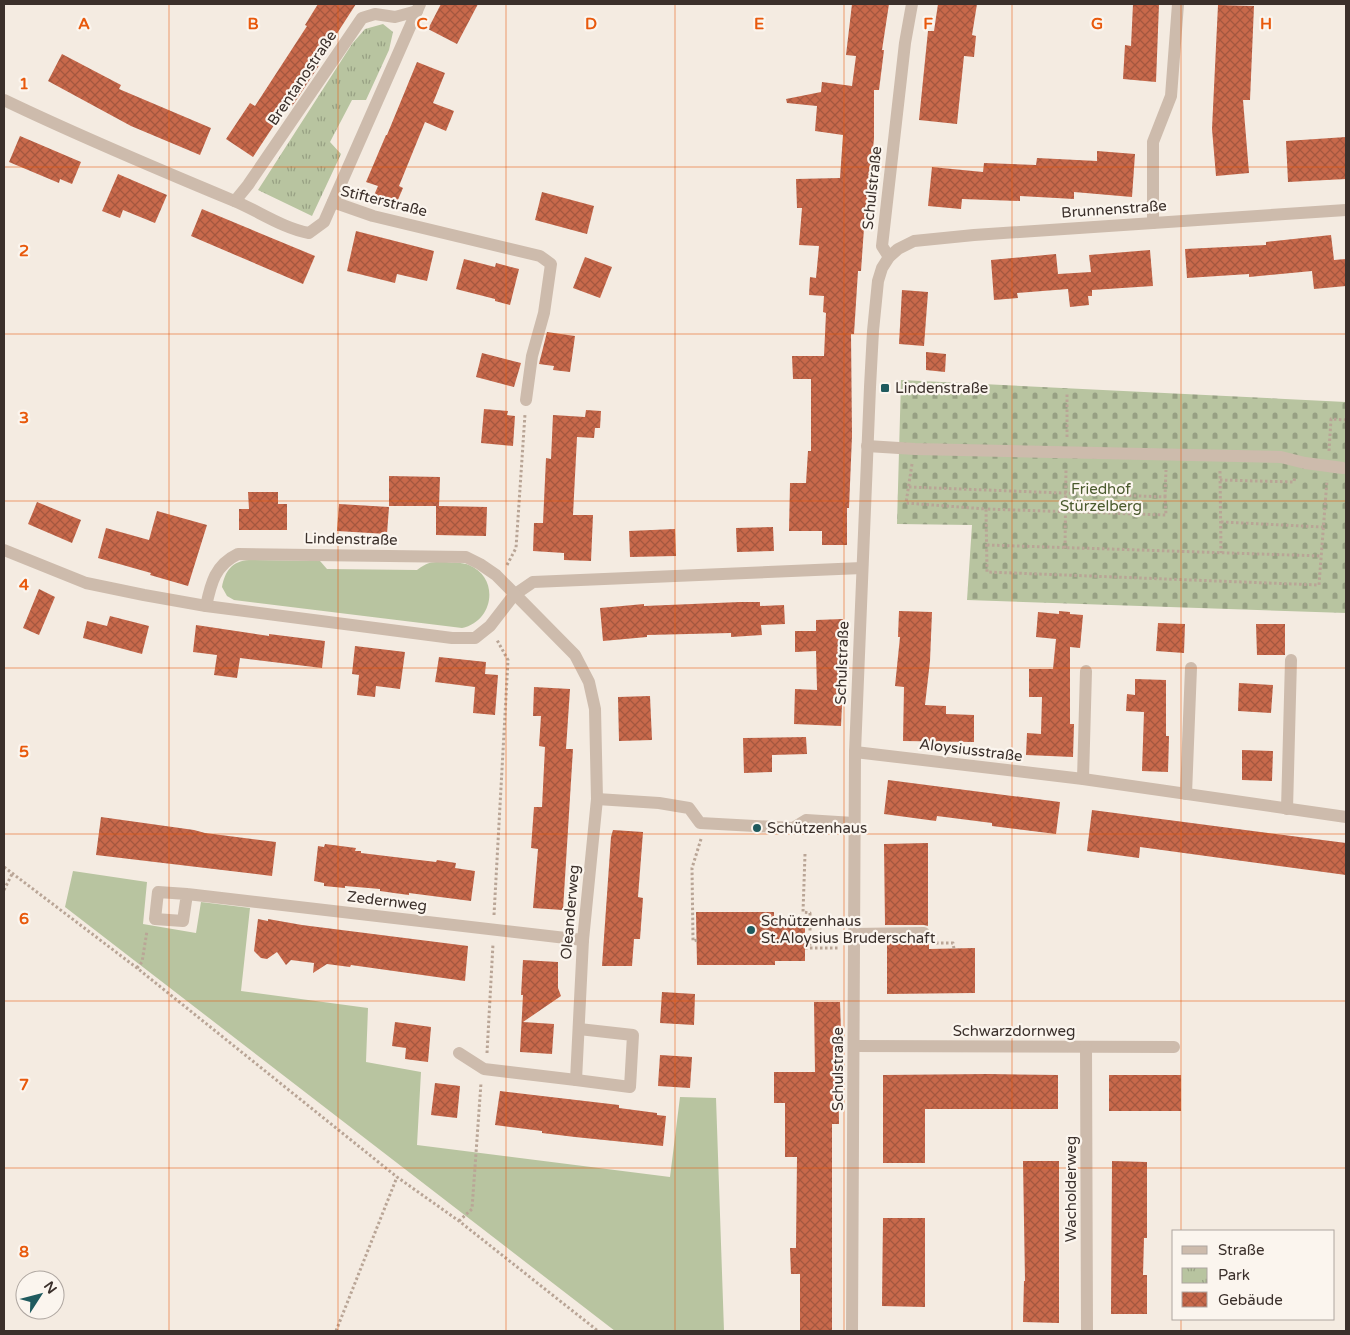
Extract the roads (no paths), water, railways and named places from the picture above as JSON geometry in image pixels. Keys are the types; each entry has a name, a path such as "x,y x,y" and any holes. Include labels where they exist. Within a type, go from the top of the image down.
{"street":[{"name":"Schulstraße","path":"852,1331 855,752 867,446 873,331 878,281 882,268 889,257 882,246 905,43 912,4"},
{"path":"1152,223 1153,142 1171,96 1178,4"},
{"name":"Brentanostraße","path":"235,201 248,185 362,18 375,14 395,17 418,7"},
{"name":"Brentanostraße","path":"333,202 418,7"},
{"name":"Stifterstraße","path":"4,100 134,160 235,201 297,231 309,233 324,222 333,202 373,216 540,256 551,264 544,313 532,356 526,400"},
{"name":"Brunnenstraße","path":"889,257 898,249 914,241 984,234 1346,210"},
{"path":"867,446 915,449 1280,457 1343,468"},
{"path":"4,550 86,583 206,606 452,638 474,638 490,626 514,595 533,582 862,568"},
{"name":"Lindenstraße","path":"206,606 210,586 221,565 227,559 238,554 466,557 480,564 500,579 514,595"},
{"name":"Oleanderweg","path":"514,595 575,655 589,682 595,709 597,799 582,940 576,1080"},
{"path":"1288,809 1291,660"},
{"path":"1186,794 1191,668"},
{"path":"1083,779 1086,671"},
{"name":"Aloysiusstraße","path":"855,752 1083,779 1346,817"},
{"path":"597,799 659,803 689,808 700,823 793,828 806,820 854,823"},
{"name":"Zedernweg","path":"187,894 183,921 155,919 158,892 187,894 582,940"},
{"path":"853,934 924,933"},
{"path":"459,1053 484,1069 630,1087 633,1035 579,1029"},
{"name":"Schwarzdornweg","path":"854,1046 1174,1047"},
{"name":"Wacholderweg","path":"1086,1047 1087,1331"}],"place":[{"name":"Lindenstraße","path":"885,388"},
{"name":"Schützenhaus","path":"757,828"},
{"name":"Schützenhaus St.Aloysius Bruderschaft","path":"751,930"}],"park label":[{"name":"Friedhof Stürzelberg","path":"1101,498"}]}
